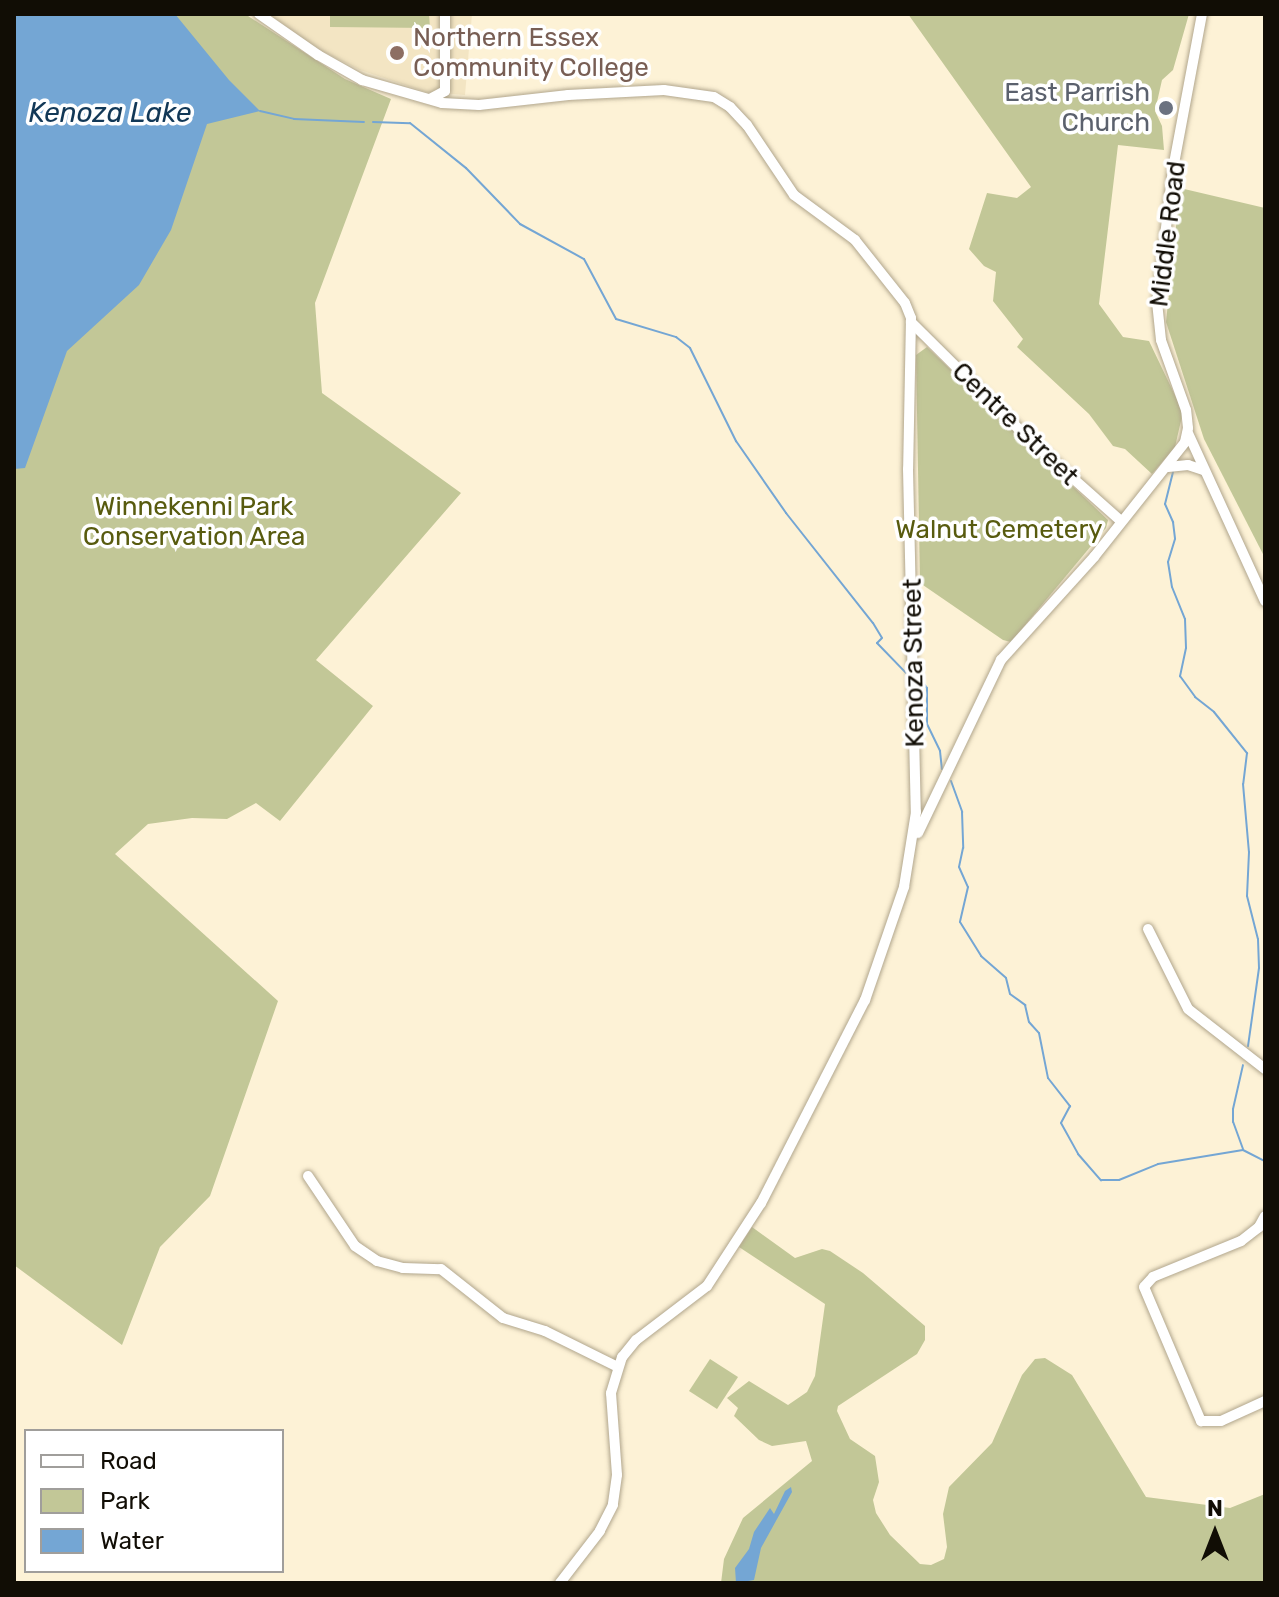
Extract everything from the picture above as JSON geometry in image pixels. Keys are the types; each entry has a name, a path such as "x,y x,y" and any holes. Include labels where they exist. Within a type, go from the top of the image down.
{"street":[{"name":"Kenoza Street","path":"259,14 337,67 386,89 428,100 479,105 568,95 664,90 714,97 747,125 794,195 855,240 905,303 911,322 908,469 914,638 913,842 900,900 872,984 761,1203 707,1286 636,1340 618,1367 611,1401 617,1475 613,1505 600,1531 560,1583"},
{"path":"428,100 445,91 445,14"},
{"name":"Middle Road","path":"1202,14 1173,169 1157,303 1158,329 1186,410 1188,433 1265,601"},
{"name":"Centre Street","path":"911,322 1038,448 1121,521"},
{"path":"913,842 1001,660 1094,557 1182,449 1188,433"},
{"path":"1168,467 1188,465 1203,470"},
{"path":"1148,929 1188,1009 1265,1069"},
{"path":"308,1176 355,1246 377,1261 403,1268 441,1269 503,1318 545,1331 618,1367"},
{"path":"1265,1216 1260,1233 1153,1277 1145,1283 1144,1291 1201,1421 1221,1421 1265,1401"}],"shaded area":[{"name":"Northern Essex Community College","path":"269,14 472,14 465,95 426,92 360,70 316,48"}],"green space":[{"name":"Winnekenni Park Conservation Area","path":"14,14 245,14 345,79 391,99 315,303 322,393 461,493 316,660 373,706 280,821 256,803 227,819 192,818 148,824 115,854 278,1001 210,1196 160,1247 122,1345 14,1265"},
{"path":"330,14 429,14 430,28 330,27"},
{"path":"908,14 1189,14 1173,70 1162,80 1155,111 1162,126 1164,150 1118,145 1099,304 1123,337 1149,341 1183,412 1175,447 1152,474 1125,449 1113,446 1089,414 1017,347 1023,339 993,301 996,272 984,266 969,249 987,193 1017,198 1031,187"},
{"path":"1180,188 1265,208 1265,558 1204,439 1166,322"},
{"name":"Walnut Cemetery","path":"927,347 1108,520 1106,528 1011,642 1003,640 920,583 916,355"},
{"path":"752,1227 795,1258 822,1249 830,1251 863,1273 925,1326 925,1340 917,1354 838,1406 837,1411 850,1439 875,1456 879,1482 873,1500 876,1513 890,1535 920,1564 931,1565 944,1559 947,1547 943,1514 949,1487 992,1443 1022,1375 1035,1359 1045,1358 1072,1375 1146,1497 1230,1508 1265,1494 1265,1583 721,1583 724,1559 743,1518 812,1461 806,1441 772,1446 759,1440 734,1416 738,1408 727,1398 749,1381 788,1405 807,1392 815,1376 825,1304 739,1247"},
{"path":"710,1359 738,1377 717,1409 689,1391"}],"water":[{"name":"Kenoza Lake","path":"14,14 175,14 229,80 260,111 207,124 171,230 139,285 67,351 25,468 14,469"},
{"path":"791,1487 792,1492 761,1548 754,1580 736,1583 735,1568 749,1549 754,1532 770,1508 774,1514 785,1491"}],"waterway":[{"path":"260,111 294,119 364,122"},
{"path":"373,122 410,123 466,168 520,224 584,259 616,319 676,337 690,348 736,441 786,513 873,623 882,638 877,643 907,674"},
{"path":"1173,472 1165,504 1173,522 1175,539 1168,562 1172,587 1185,619 1186,648 1180,676 1195,697 1214,712 1247,753 1243,784 1249,852 1247,896 1258,939 1259,968 1248,1046"},
{"path":"920,678 927,688 927,724 940,751 942,769"},
{"path":"951,781 962,812 963,848 959,867 968,887 960,922 981,956 1006,978 1010,994 1025,1005 1029,1022 1039,1033 1048,1078 1070,1106 1061,1123 1078,1154 1101,1180 1119,1180 1158,1164 1243,1150 1265,1161"},
{"path":"1243,1065 1233,1122 1243,1149"}],"place":[{"name":"Northern Essex Community College","path":"397,53"},
{"name":"East Parrish Church","path":"1166,108"}]}
